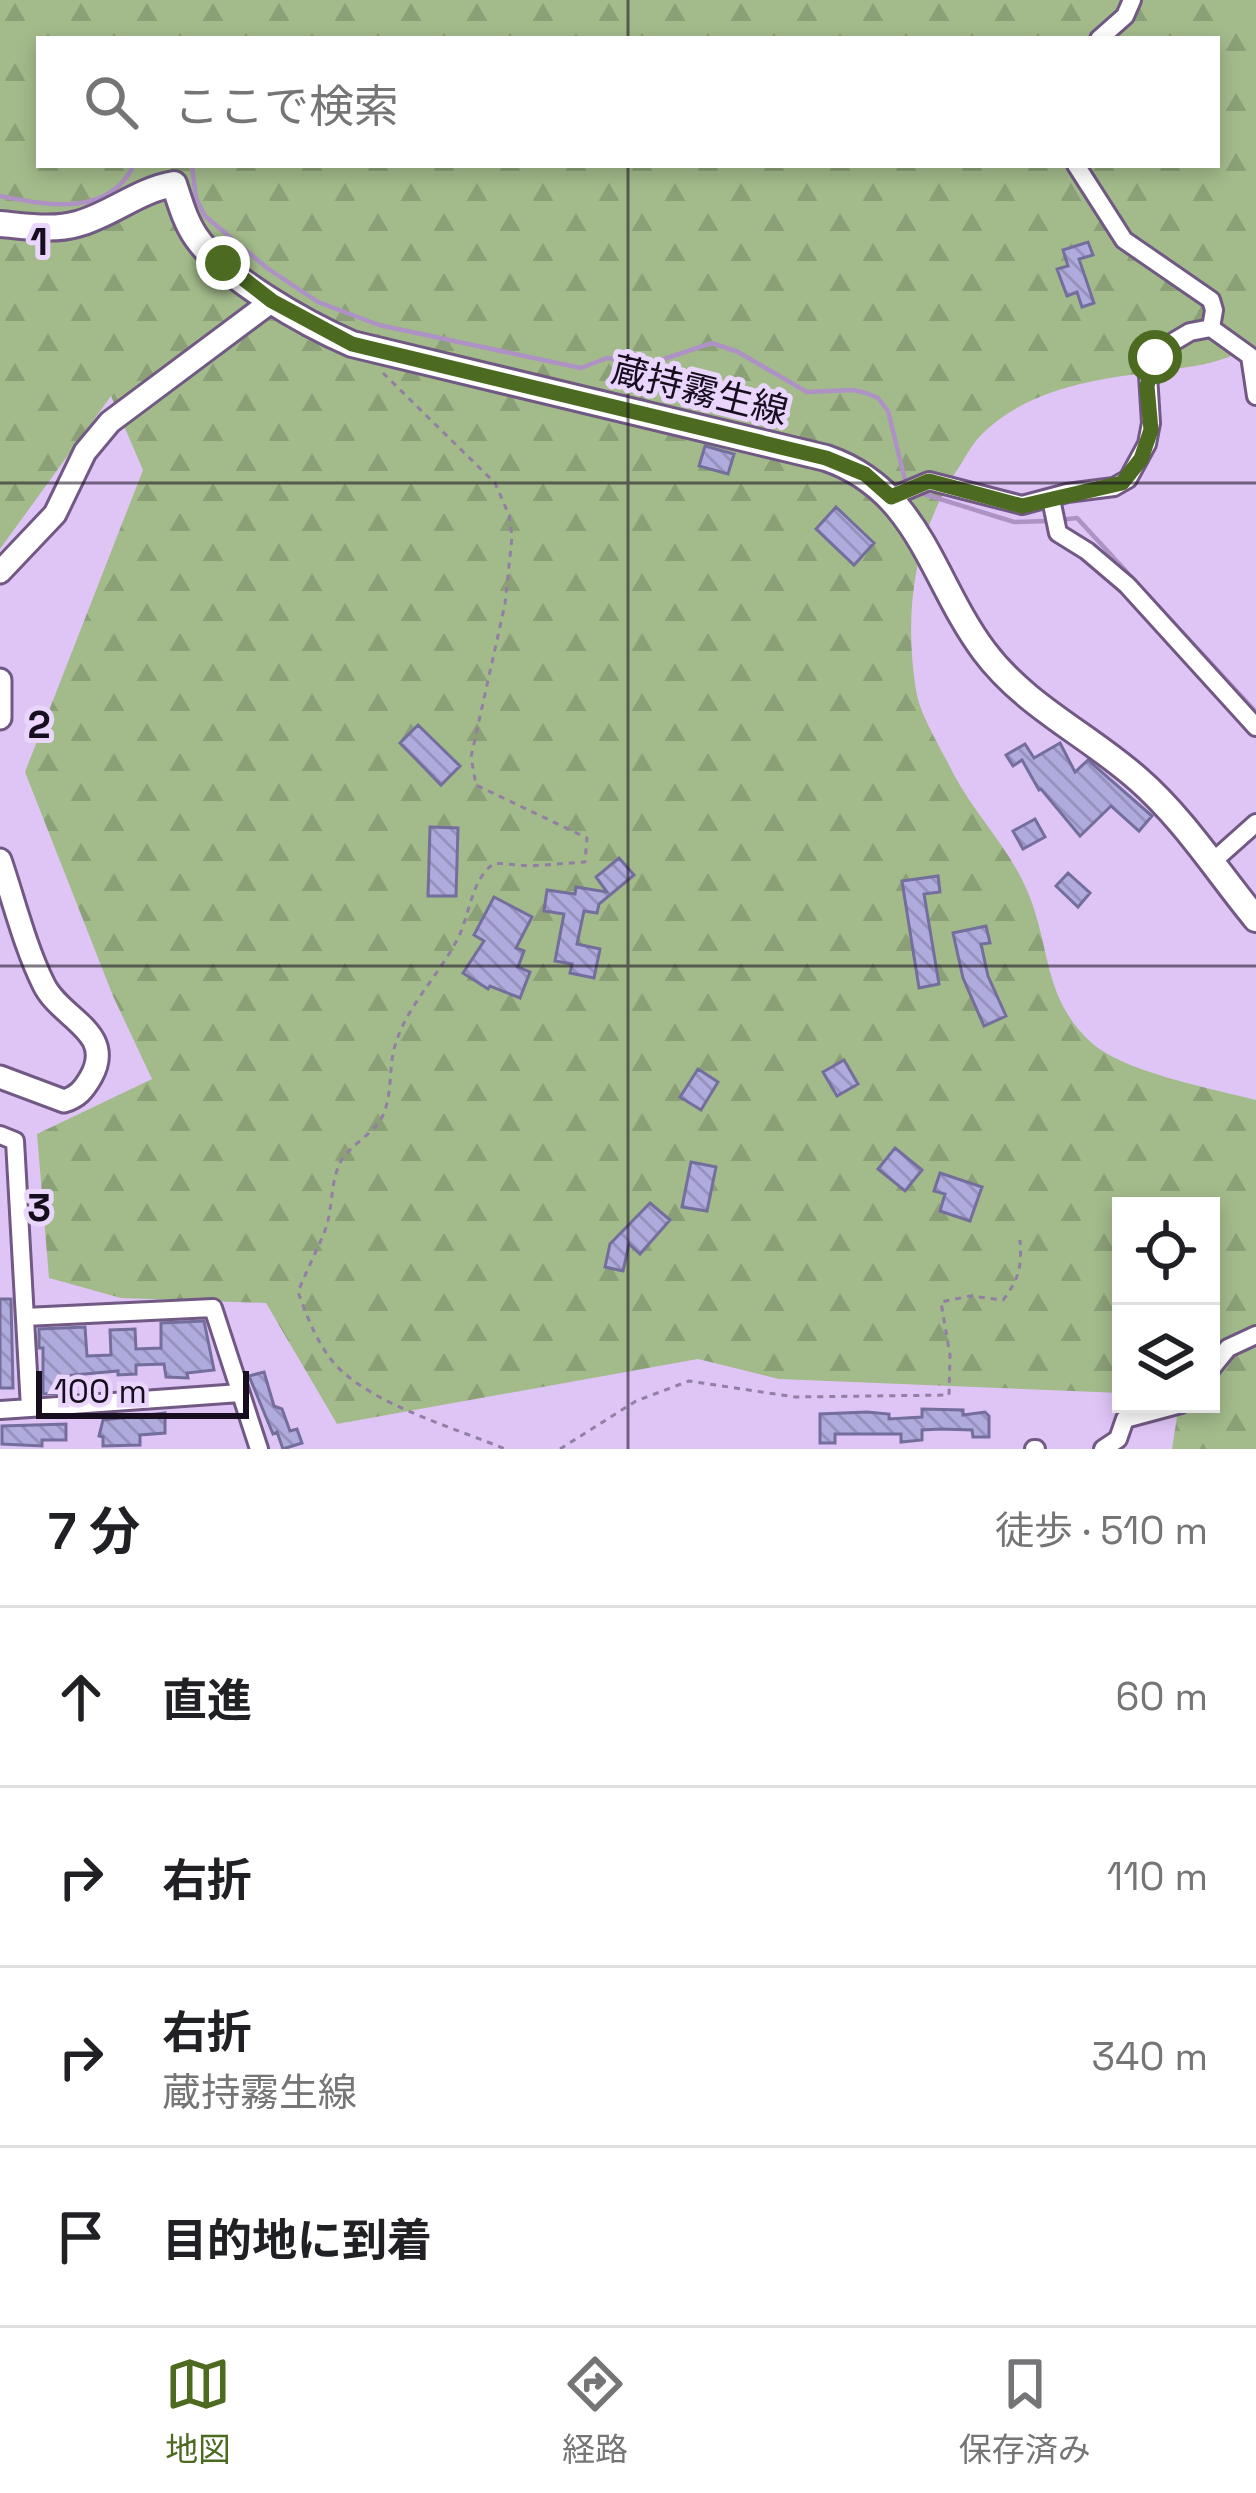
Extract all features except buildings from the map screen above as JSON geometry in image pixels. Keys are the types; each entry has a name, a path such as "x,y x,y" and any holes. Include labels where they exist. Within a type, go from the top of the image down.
{"main road":[{"name":"蔵持霧生線","path":"0,224 79,224 142,193 174,184 199,241 272,301 352,344 826,458 865,474 896,495 985,652 1040,708 1139,780 1174,815 1256,919"}],"street":[{"path":"1102,36 1125,16 1132,0"},
{"path":"1078,168 1124,240 1211,300 1211,328"},
{"path":"0,572 46,526 85,452 110,422 272,301"},
{"path":"1211,328 1250,356 1256,396"},
{"path":"1053,511 1067,493 1106,490 1128,479 1151,430 1147,386 1155,357 1180,337 1211,328"},
{"path":"896,495 921,482 938,482 1053,511"},
{"path":"1053,511 1062,537 1127,585 1256,728"},
{"path":"0,680 0,718"},
{"path":"1210,864 1256,823"},
{"path":"0,860 44,986 89,1032 98,1054 94,1072 81,1092 64,1101 0,1077"},
{"path":"0,1135 15,1142 30,1408"},
{"path":"25,1317 213,1308 260,1449"},
{"path":"1220,1358 1228,1348 1256,1335"},
{"path":"0,1409 240,1393"},
{"path":"1103,1449 1118,1439 1125,1419 1147,1413"}],"path":[{"path":"384,374 495,483 509,514 512,537 505,604 471,757 476,785 587,838 585,862 495,863 481,876 461,932 436,978 408,1014 394,1050 389,1097 381,1120 344,1156 332,1182 324,1233 298,1292 311,1326 342,1372 396,1404 505,1449"},
{"path":"560,1449 636,1401 689,1381 795,1397 949,1394 950,1355 941,1302 970,1296 1003,1300 1013,1290 1023,1264 1020,1240"}],"green space":[{"path":"0,0 1256,0 1256,347 1203,365 1055,391 1005,415 971,448 933,516 916,572 911,630 916,690 931,732 1026,888 1056,990 1076,1026 1093,1044 1126,1063 1256,1100 1256,1449 1172,1449 1178,1413 1220,1413 1220,1197 1112,1197 1112,1393 779,1379 698,1359 337,1424 266,1303 121,1298 49,1278 37,1134 152,1079 113,996 25,772 143,470 111,396 0,549"}],"waterway":[{"path":"0,196 75,204 109,193 132,168"},
{"path":"192,168 196,198 205,216 267,268 318,302 379,325 581,368 607,358 649,364 712,343 738,352 807,392 853,390 878,398 888,411 906,484"},
{"path":"914,491 1014,522 1048,521"},
{"path":"1059,520 1077,518 1256,712"}],"route":[{"path":"223,263 272,301 352,344 826,458 865,474 891,497 929,481 1022,506 1122,483 1141,459 1151,430 1147,386 1155,357"}]}
